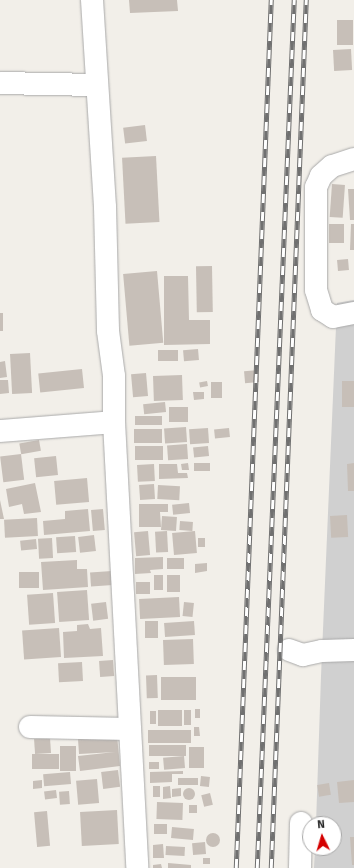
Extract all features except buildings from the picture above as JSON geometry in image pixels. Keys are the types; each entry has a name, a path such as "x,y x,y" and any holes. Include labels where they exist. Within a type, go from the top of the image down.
{"street":[{"path":"92,0 105,207 108,331 114,376 114,422 137,868"},
{"path":"0,83 97,85"},
{"path":"354,158 332,166 321,176 316,187 316,290 322,310 333,317 354,313"},
{"path":"0,431 114,422"},
{"path":"289,650 303,655 322,651 354,650"},
{"path":"30,727 130,729"},
{"path":"300,868 301,823"}],"shaded area":[{"path":"354,300 354,868 314,868 315,856 342,856 342,816 316,816 337,303"}],"railway":[{"path":"236,868 271,0"},
{"path":"257,868 294,0"},
{"path":"271,868 306,0"}]}
